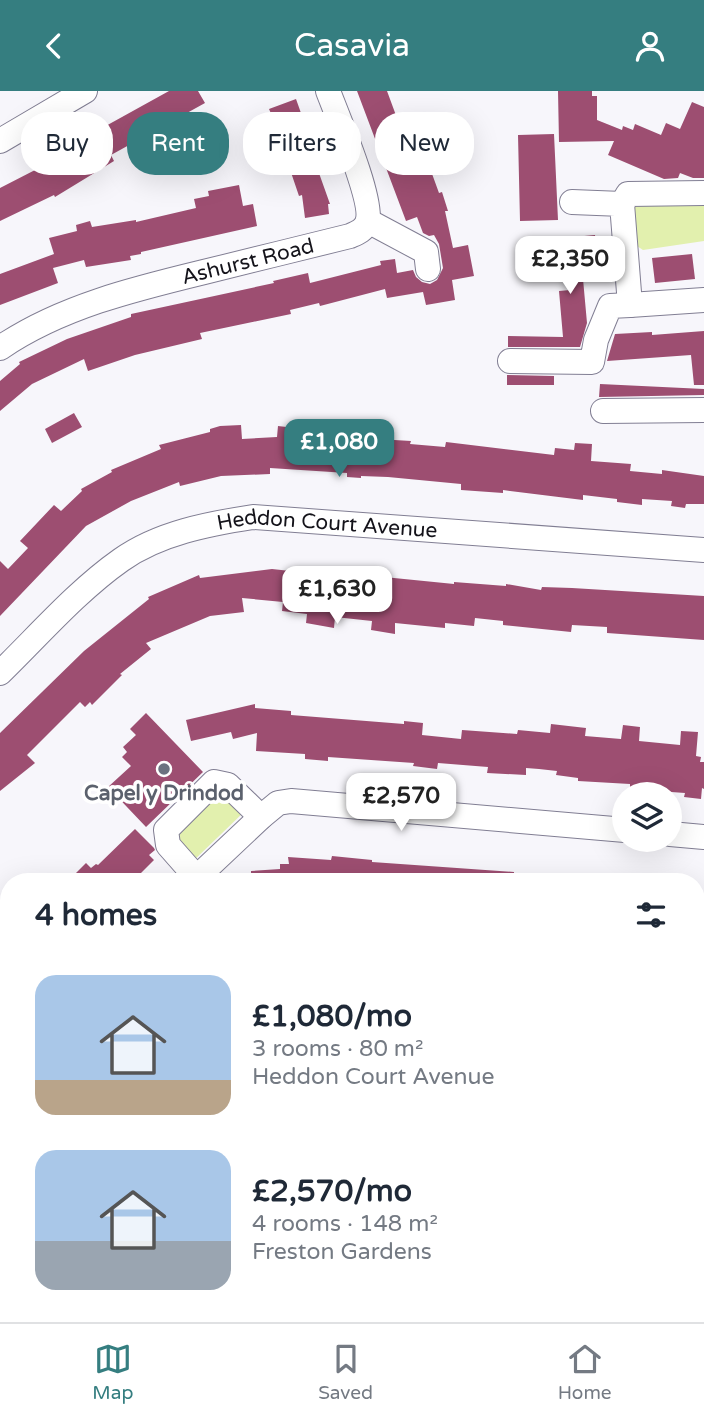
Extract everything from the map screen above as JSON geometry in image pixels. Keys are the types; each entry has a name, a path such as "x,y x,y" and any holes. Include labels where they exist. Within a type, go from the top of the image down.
{"street":[{"path":"0,141 85,91"},
{"path":"328,91 367,200 368,221 426,252 428,269"},
{"path":"630,305 622,204 628,194 704,193"},
{"path":"572,202 622,204"},
{"name":"Ashurst Road","path":"0,348 18,336 85,305 137,288 349,236 362,230 368,221"},
{"path":"509,361 592,362 596,340 610,306 704,300"},
{"path":"603,411 704,410"},
{"name":"Heddon Court Avenue","path":"0,673 89,586 123,558 162,539 207,525 253,517 704,550"},
{"path":"189,873 167,845 166,830 214,782 228,785 261,817"},
{"path":"202,873 278,803 291,801 612,829"},
{"path":"682,835 704,837"}],"green space":[{"path":"704,198 704,241 643,250 634,244 632,203"},
{"path":"214,788 245,811 190,864 177,846 174,824"}],"building":[{"path":"169,91 198,91 205,103 189,112 131,112"},
{"path":"357,91 387,91 395,112 375,112 375,139"},
{"path":"558,91 592,91 592,96 597,96 597,120 622,130 623,126 633,130 635,124 661,135 666,123 680,129 692,102 704,107 704,178 693,178 680,173 678,178 664,179 608,155 614,141 559,142"},
{"path":"296,99 301,112 270,112 269,109"},
{"path":"127,114 127,146 113,154 113,122"},
{"path":"554,134 558,220 520,221 518,135"},
{"path":"25,175 91,175 55,197 54,195 0,221 0,188"},
{"path":"292,175 320,175 330,204 329,214 305,218 302,195 299,196"},
{"path":"389,175 432,175 448,211 445,211 453,248 468,245 474,276 452,280 455,300 426,305 423,292 387,298 385,289 320,306 319,303 290,310 291,314 200,333 202,339 135,355 88,371 84,359 32,384 0,411 0,381 20,364 19,362 67,339 131,317 131,314 308,273 310,283 381,265 380,261 395,259 397,273 413,270 422,282 430,284 437,280 443,268 439,244 434,235 423,233 417,217 406,221"},
{"path":"239,185 243,206 253,204 257,226 141,252 130,256 131,260 86,267 84,260 53,268 58,283 0,305 0,274 54,254 49,238 77,231 76,225 90,221 92,227 136,222 196,208 194,199 209,196 208,191"},
{"path":"595,235 600,277 583,279 587,323 580,347 508,347 508,336 563,337 559,291 570,290 563,238"},
{"path":"692,254 695,279 655,283 652,258"},
{"path":"704,331 704,385 694,385 691,355 607,361 615,334 652,332 652,335"},
{"path":"507,375 554,376 554,385 507,385"},
{"path":"600,384 704,389 704,395 599,397"},
{"path":"74,413 82,427 52,443 45,429"},
{"path":"241,425 242,439 277,437 278,426 295,428 294,434 411,441 410,444 445,447 446,442 554,455 555,448 574,450 575,443 592,444 591,461 631,464 630,471 662,474 662,470 704,476 704,504 686,504 685,508 671,506 672,501 642,499 642,505 583,495 583,500 503,490 503,493 461,490 461,484 388,477 347,477 347,473 270,468 270,474 221,476 180,486 179,482 131,501 86,526 0,616 0,561 8,569 28,548 20,541 54,505 61,511 81,489 112,472 111,470 161,449 159,445 210,432 210,429 220,426"},
{"path":"272,569 454,584 506,584 541,590 542,587 572,588 704,596 704,640 607,633 607,627 572,625 571,632 503,625 503,621 475,618 474,626 445,623 445,628 395,623 395,634 371,630 372,621 335,617 334,628 306,623 307,614 282,611 283,602 242,598 244,612 210,616 146,643 151,649 120,674 122,675 92,705 90,702 85,707 80,702 27,755 35,763 0,791 0,733 84,651 149,599 148,597 199,575 200,578"},
{"path":"255,704 255,708 291,711 291,715 404,724 404,721 423,723 422,735 461,739 462,730 517,734 518,730 550,733 551,724 586,728 585,736 621,739 623,725 640,727 639,741 680,745 681,731 698,732 696,756 701,757 700,762 704,762 704,789 702,788 701,799 684,797 682,782 578,781 578,778 556,775 557,771 539,769 526,768 526,775 487,773 488,767 438,763 437,769 413,766 414,763 328,757 328,761 305,759 305,754 256,751 257,733 233,739 231,732 191,741 186,720"},
{"name":"Capel y Drindod","path":"146,713 203,772 146,827 108,787 131,766 122,757 127,752 123,747 136,735 130,729"},
{"path":"135,829 155,850 149,855 154,860 141,873 76,873 86,863 91,868 98,865"},
{"path":"332,856 372,862 514,873 251,873 280,869 280,864 289,864 288,857 331,860"}],"place":[{"name":"Capel y Drindod","path":"164,769"}]}
